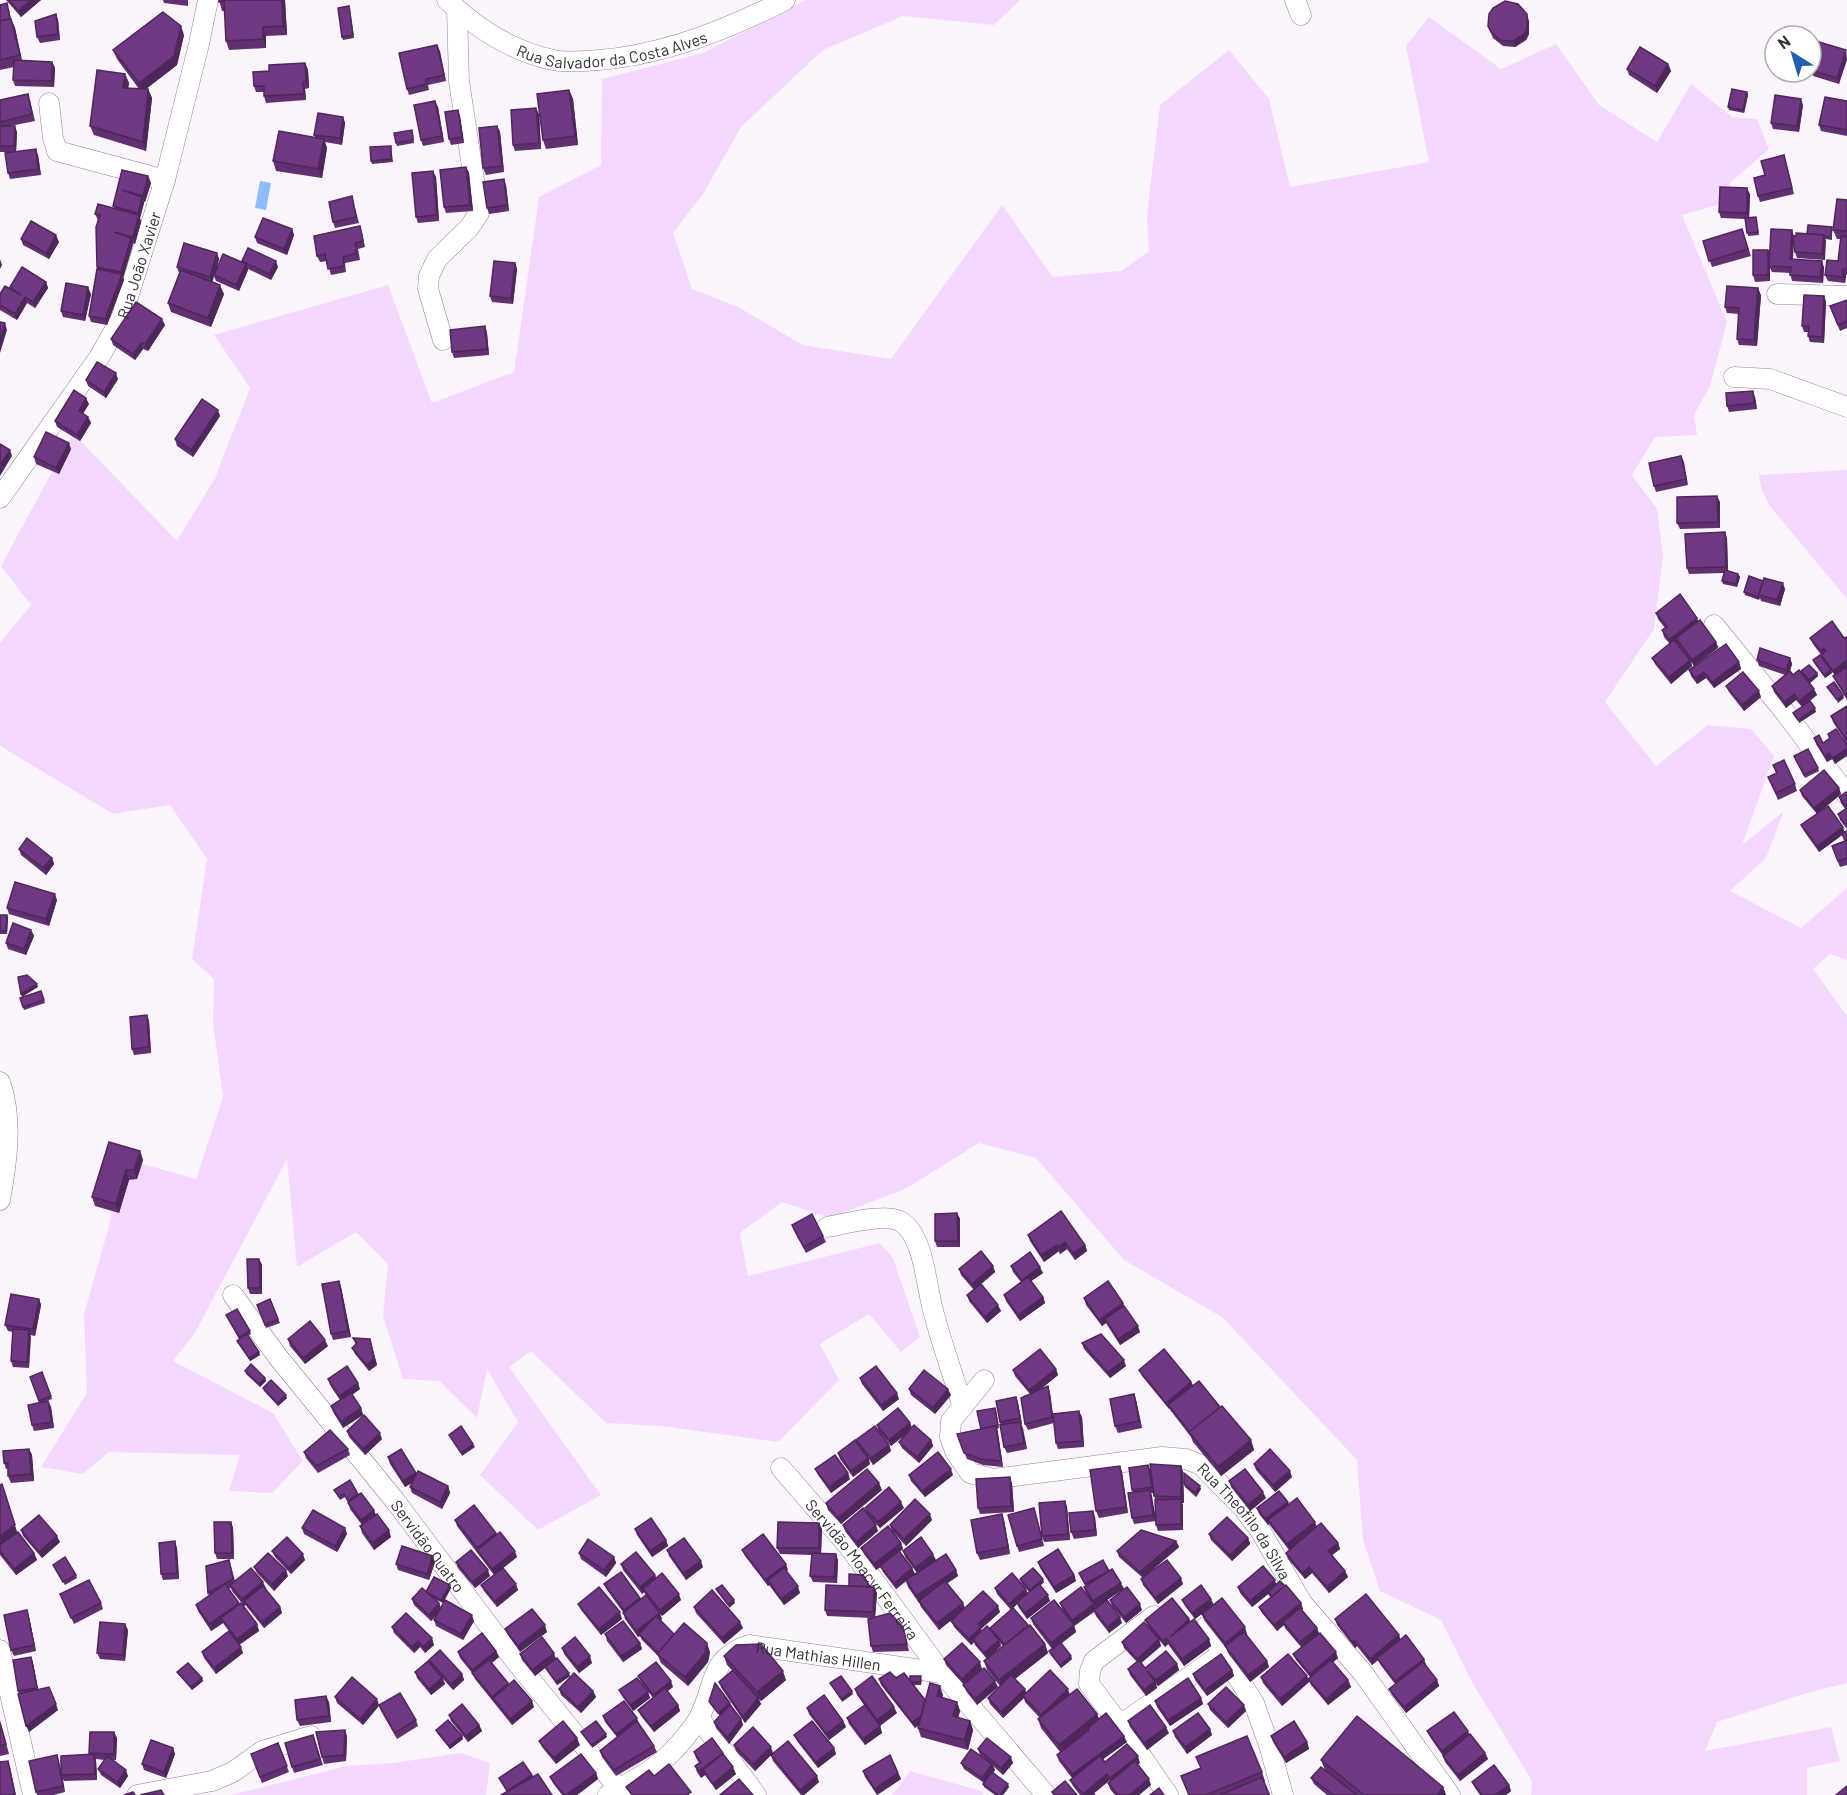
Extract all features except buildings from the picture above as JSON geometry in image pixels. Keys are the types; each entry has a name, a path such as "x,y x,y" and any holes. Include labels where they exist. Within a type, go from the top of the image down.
{"street":[{"name":"Rua João Xavier","path":"0,498 100,356 121,319 165,180 208,0"},
{"name":"Rua Salvador da Costa Alves","path":"452,5 501,42 554,60 586,61 629,58 686,43 754,16 784,0"},
{"path":"443,340 428,289 429,276 437,260 469,228 479,213 459,81 452,5"},
{"path":"49,103 53,138 57,151 165,180"},
{"path":"1777,294 1847,296"},
{"path":"1734,376 1770,379 1847,407"},
{"path":"1714,626 1784,711 1847,795"},
{"path":"0,1082 6,1098 8,1160 0,1200"},
{"path":"827,1227 887,1217 898,1220 909,1228 925,1264 932,1309 963,1407"},
{"name":"Servidão Quatro","path":"233,1295 278,1357 396,1502 617,1793"},
{"name":"Rua Theofilo da Silva","path":"984,1380 951,1422 950,1437 955,1451 970,1473 993,1479 1162,1457 1186,1459 1201,1465 1243,1508 1260,1530 1302,1603 1363,1673 1450,1795"},
{"name":"Servidão Moacyr Ferreira","path":"781,1468 850,1548 942,1673"},
{"path":"1161,1611 1094,1661 1089,1684 1168,1795"},
{"path":"1206,1627 1254,1703 1283,1795"},
{"name":"Rua Mathias Hillen","path":"617,1793 673,1752 699,1718 717,1670 723,1659 734,1650 749,1645 942,1673"},
{"path":"0,1650 33,1795"},
{"path":"1120,1725 1222,1654"},
{"path":"942,1673 1046,1795"},
{"path":"699,1718 756,1795"},
{"path":"137,1795 212,1781 233,1772 262,1751 313,1735"}],"shaded area":[{"path":"806,0 1020,0 994,25 903,16 823,50 741,127 703,194 673,233 692,289 738,307 803,345 891,359 1002,205 1053,277 1121,271 1149,251 1147,215 1160,105 1229,50 1269,99 1290,187 1429,162 1406,46 1429,17 1501,69 1556,44 1599,105 1657,142 1691,84 1732,117 1757,119 1769,149 1731,182 1722,204 1682,215 1727,322 1710,386 1694,415 1697,435 1655,437 1632,475 1657,509 1663,557 1654,629 1605,702 1656,766 1708,725 1751,729 1774,756 1742,845 1784,811 1766,858 1730,891 1801,928 1847,888 1847,960 1830,954 1813,969 1847,1016 1847,1683 1807,1693 1717,1722 1705,1751 1831,1727 1840,1761 1807,1768 1807,1795 1531,1795 1532,1781 1472,1682 1441,1620 1380,1591 1363,1540 1357,1460 1222,1317 1124,1260 1036,1158 979,1143 907,1188 830,1218 782,1202 740,1233 748,1276 880,1243 893,1258 920,1337 901,1352 869,1314 820,1344 839,1380 778,1442 661,1426 606,1423 531,1351 509,1367 601,1495 538,1530 480,1475 518,1422 487,1369 477,1418 439,1381 403,1379 383,1316 388,1264 356,1232 297,1267 287,1159 195,1333 173,1361 273,1413 303,1461 272,1493 229,1491 240,1455 109,1452 83,1474 41,1467 87,1393 84,1314 111,1219 114,1156 196,1179 223,1097 213,1023 214,979 192,959 207,859 170,805 113,814 0,746 0,643 31,605 1,566 73,433 177,541 215,478 250,388 214,335 388,285 432,403 514,372 539,197 601,165 602,79 703,53"},
{"path":"1847,470 1847,599 1769,505 1761,488 1759,475"},
{"path":"461,1753 490,1763 486,1795 231,1795 347,1766 393,1763"},
{"path":"910,1771 985,1792 981,1795 892,1795"}],"water":[{"path":"260,181 271,183 266,210 255,208"}]}
